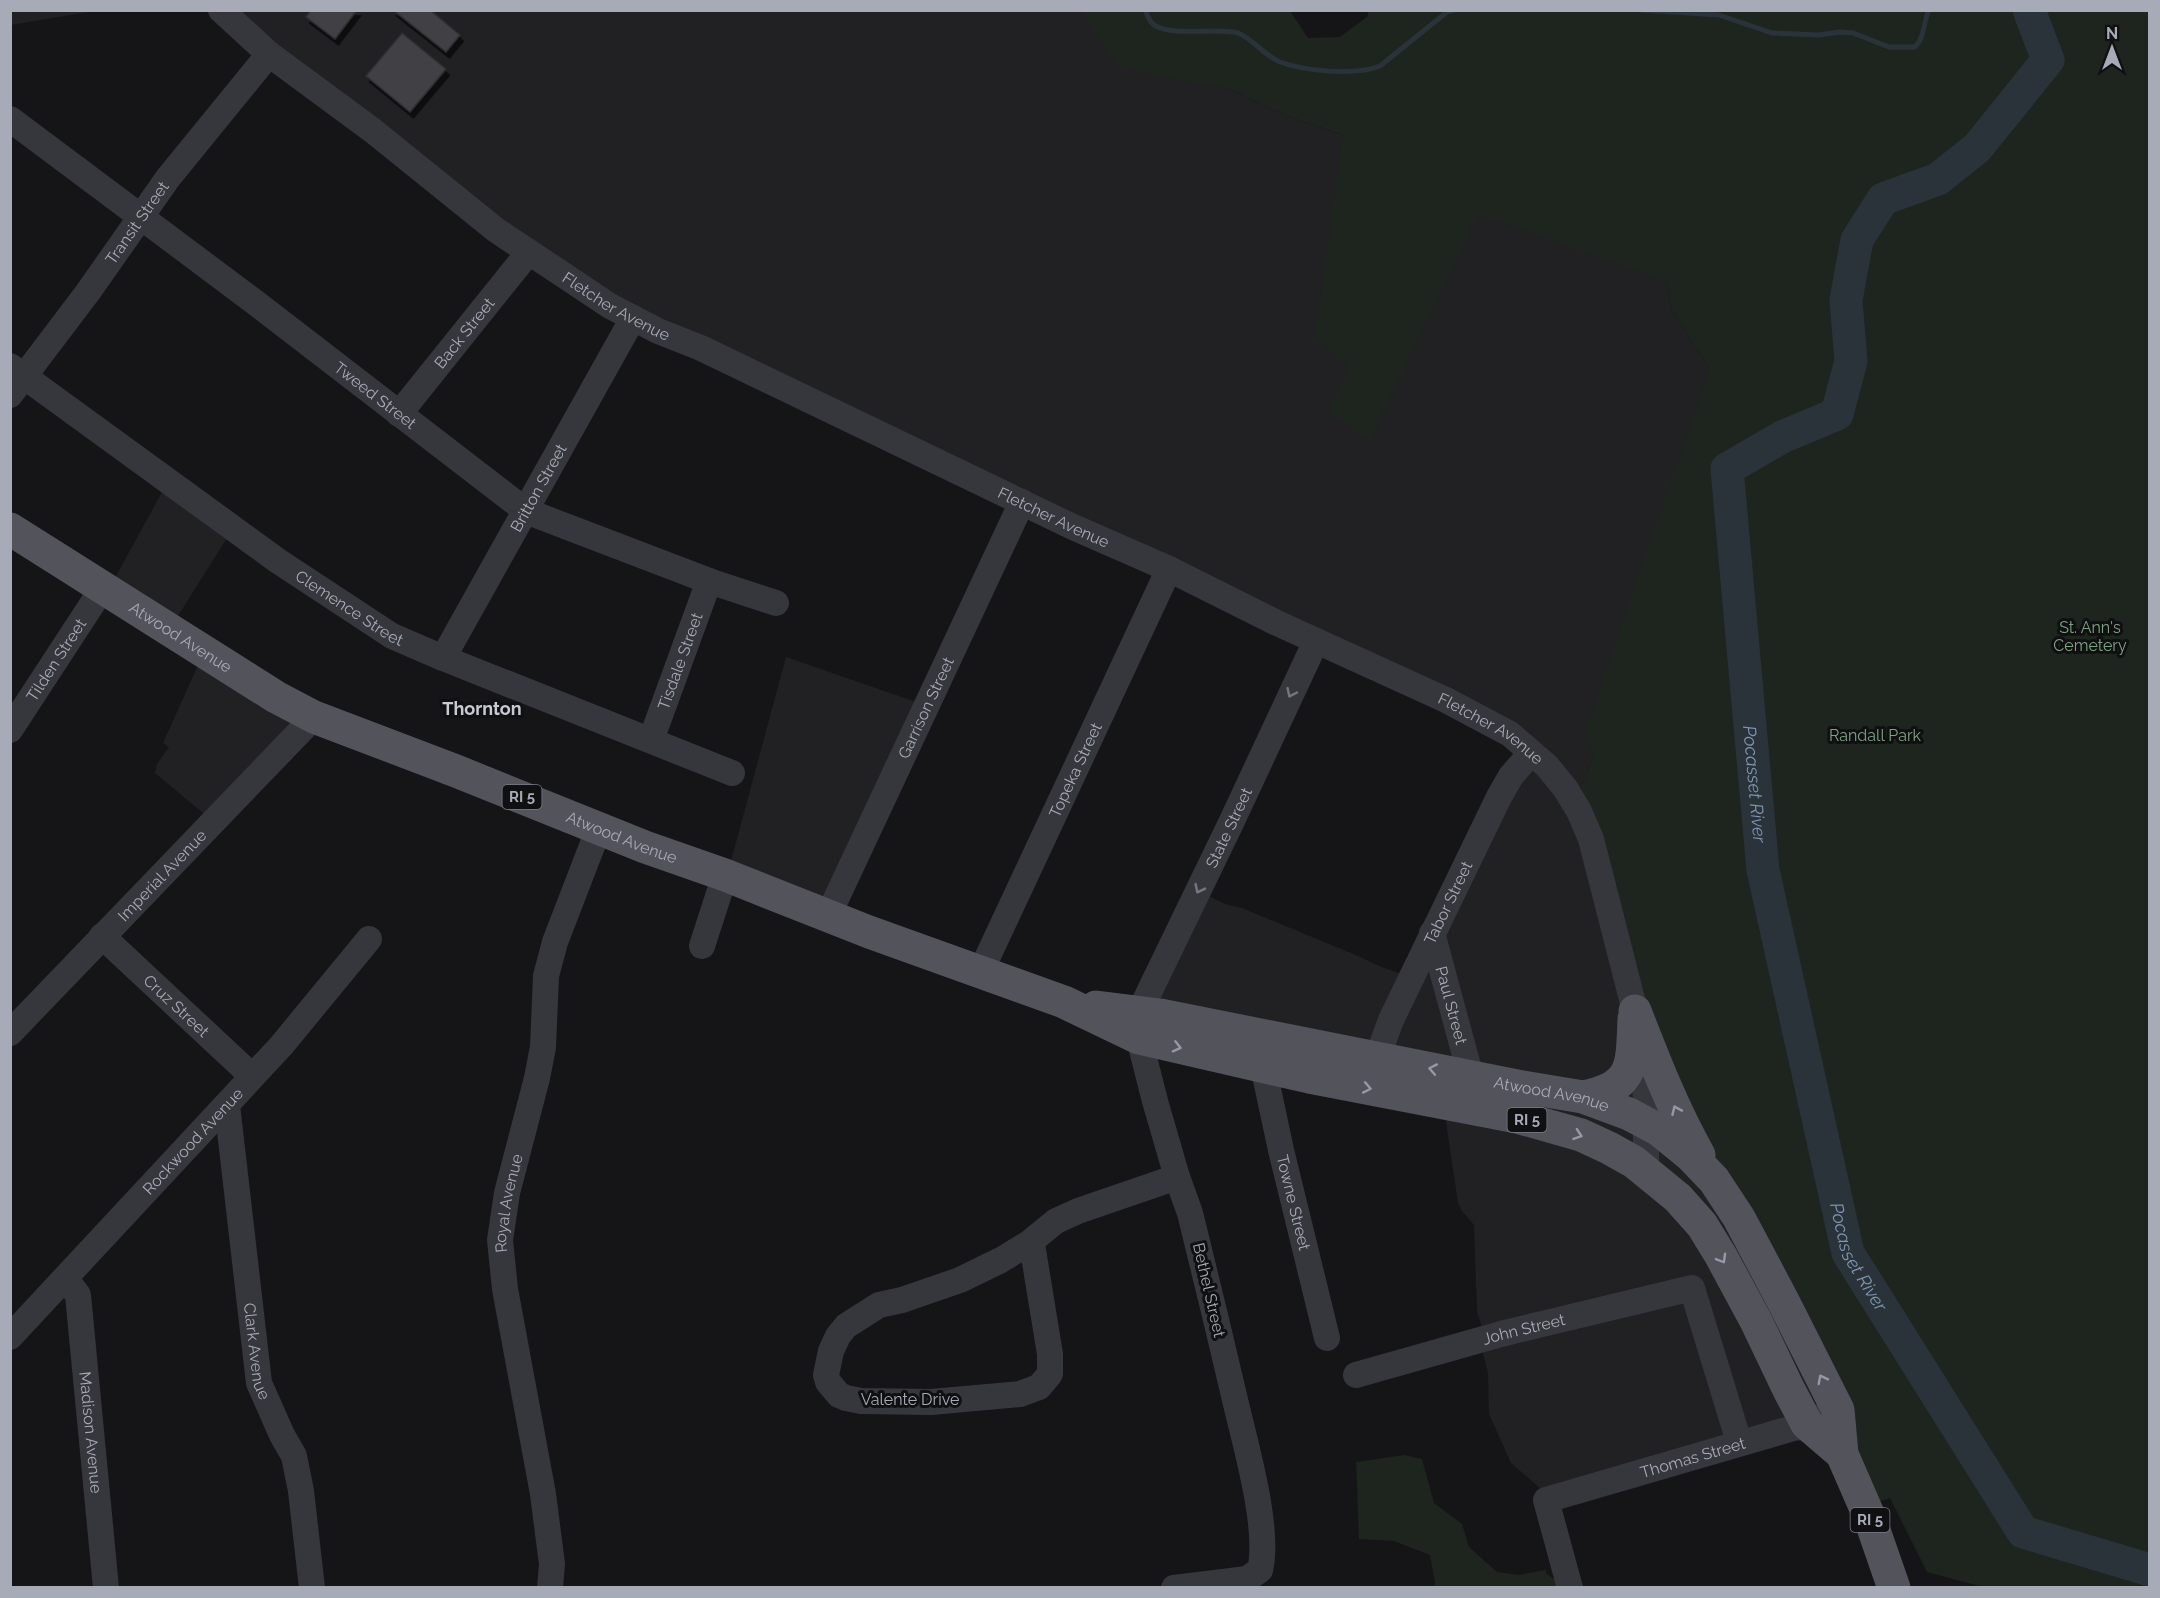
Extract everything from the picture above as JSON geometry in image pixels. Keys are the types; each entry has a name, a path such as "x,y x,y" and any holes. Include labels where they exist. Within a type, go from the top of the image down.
{"main road":[{"name":"Atwood Avenue","path":"10,530 276,697 314,717 645,847 1064,1002 1263,1066 1517,1117 1581,1135 1634,1162 1678,1198 1701,1225 1752,1313 1788,1390 1807,1424 1842,1454"},
{"path":"1583,1097 1618,1085 1629,1070 1635,1011"},
{"path":"1635,1011 1684,1128 1714,1180"},
{"name":"Atwood Avenue","path":"1139,1025 1160,1015 1583,1097 1629,1114 1659,1130 1691,1156 1714,1180 1739,1218 1838,1410 1842,1454 1869,1516 1894,1587"}],"street":[{"name":"Fletcher Avenue","path":"221,10 269,54 372,130 496,230 610,306 658,331 701,348 1022,502 1446,700 1510,734 1547,766 1565,788 1592,838 1635,1011 1646,1097 1646,1172"},
{"name":"Transit Street","path":"15,379 88,292 168,178 269,54"},
{"name":"Tweed Street","path":"10,119 252,300 526,511 709,581 776,603"},
{"name":"Back Street","path":"399,414 528,253"},
{"name":"Britton Street","path":"443,658 633,318"},
{"name":"Clemence Street","path":"15,379 278,561 392,636 732,773"},
{"name":"Garrison Street","path":"828,916 1022,502"},
{"name":"Topeka Street","path":"981,971 1169,569"},
{"name":"Tisdale Street","path":"651,740 709,581"},
{"name":"Tilden Street","path":"10,730 102,589"},
{"name":"State Street","path":"1139,1025 1316,640"},
{"name":"Imperial Avenue","path":"10,1033 314,717"},
{"name":"Tabor Street","path":"1377,1058 1391,1020 1499,797 1512,776 1531,753"},
{"name":"Royal Avenue","path":"550,1587 552,1564 543,1494 506,1289 500,1240 507,1193 543,1047 546,976 555,942 599,828"},
{"path":"702,946 725,875"},
{"name":"Paul Street","path":"1432,933 1471,1077"},
{"name":"Cruz Street","path":"102,936 252,1076"},
{"name":"Rockwood Avenue","path":"10,1337 281,1046 369,939"},
{"name":"Bethel Street","path":"1139,1025 1177,1177 1191,1213 1251,1466 1262,1531 1260,1570 1247,1579 1174,1587"},
{"name":"Towne Street","path":"1263,1066 1327,1338"},
{"name":"Clark Avenue","path":"227,1105 259,1383 294,1456 301,1491 312,1587"},
{"name":"Valente Drive","path":"1029,1243 1033,1250 1050,1354 1050,1374 1039,1387 1020,1394 931,1402 861,1401 839,1395 828,1382 826,1375 831,1351 838,1336 846,1326 879,1305 902,1300 960,1280 1029,1243 1056,1221 1177,1177"},
{"name":"Madison Avenue","path":"66,1279 78,1295 106,1587"},
{"name":"John Street","path":"1356,1375 1502,1334 1692,1288 1739,1443"},
{"name":"Thomas Street","path":"1570,1587 1546,1500 1807,1424 1838,1410"}],"shaded area":[{"path":"11,10 94,10 94,11 11,25"},
{"path":"226,11 1079,11 1087,19 1193,81 1229,89 1287,116 1351,138 1478,201 1654,209 1672,310 1708,366 1714,393 1642,628 1577,799 1781,1332 1822,1416 1818,1443 1778,1439 1549,1496 1511,1463 1489,1414 1488,1373 1482,1350 1487,1343 1477,1312 1474,1225 1458,1203 1442,1095 1144,1011 1203,893 1225,904 1242,908 1404,975 1529,754 611,305"},
{"path":"167,483 232,530 171,627 110,587"},
{"path":"204,652 308,711 215,823 155,773 157,764 169,747 163,743"},
{"path":"786,657 925,705 830,913 728,872"}],"green space":[{"name":"Randall Park","path":"1368,10 2149,11 2149,1587 1983,1587 1927,1572 1890,1498 1866,1506 1781,1332 1660,1069 1577,798 1593,757 1585,733 1709,370 1672,310 1667,282 1478,214 1369,442 1329,411 1350,368 1315,338 1343,135 1287,116 1229,89 1151,75 1116,64 1087,19 1079,11 1290,11 1308,38 1340,37 1368,16"},
{"path":"1404,1455 1422,1459 1434,1503 1462,1524 1469,1547 1497,1572 1519,1575 1546,1570 1546,1573 1564,1587 1434,1587 1430,1555 1394,1541 1359,1539 1356,1462"}],"building":[{"path":"311,10 357,10 335,39 306,17"},
{"path":"393,10 430,10 460,35 446,52"},
{"path":"402,33 446,69 410,112 366,76"}],"waterway":[{"path":"1145,10 1151,22 1159,27 1180,31 1238,33 1280,62 1303,68 1344,72 1380,66 1447,12 1454,10"},
{"path":"1640,10 1719,15 1772,33 1819,35 1853,33 1889,47 1915,47 1921,39 1929,10"},
{"name":"Pocasset River","path":"2029,10 2048,60 1977,148 1938,179 1883,199 1857,240 1846,300 1851,361 1837,414 1782,437 1727,469 1763,870 1848,1253 2023,1532 2150,1570"}],"district":[{"name":"Thornton","path":"482,708"}],"park label":[{"name":"St. Ann's Cemetery","path":"2090,636"}]}
